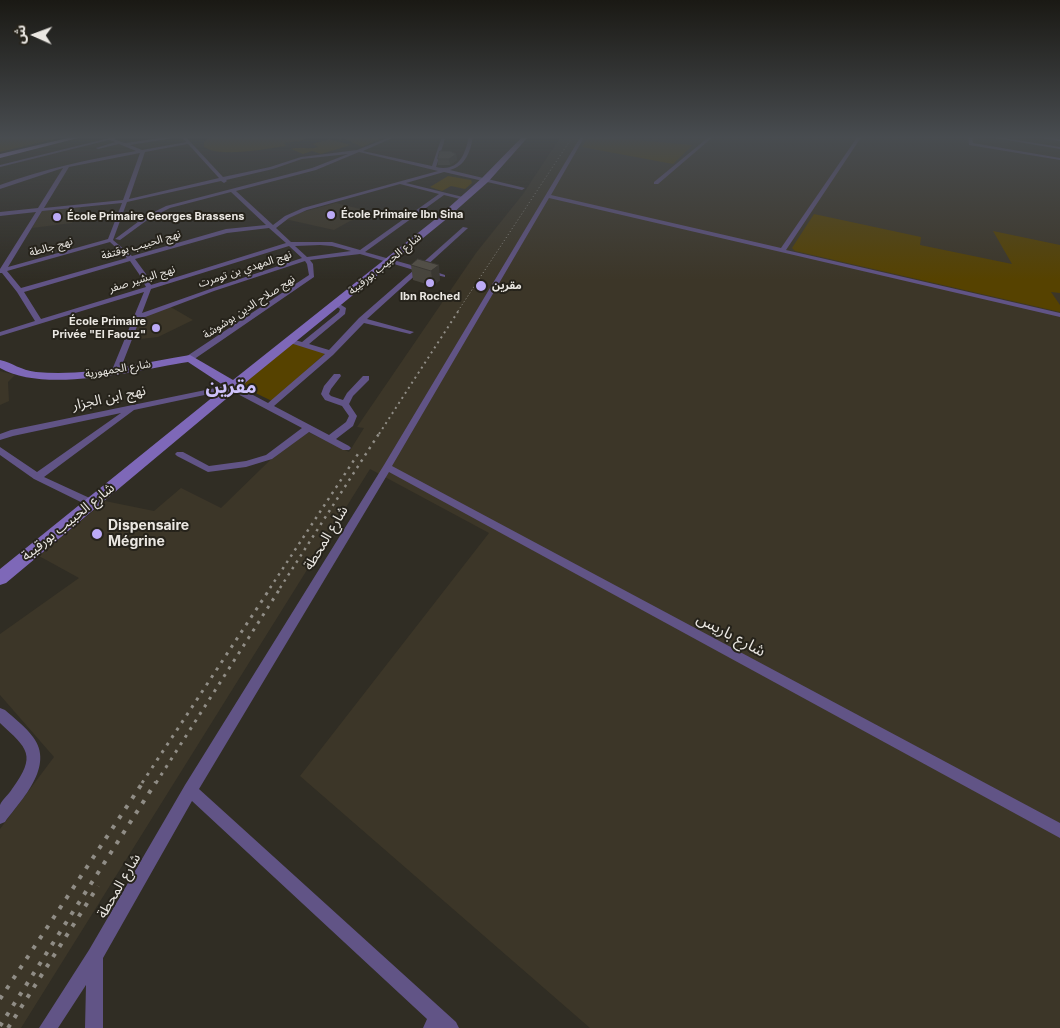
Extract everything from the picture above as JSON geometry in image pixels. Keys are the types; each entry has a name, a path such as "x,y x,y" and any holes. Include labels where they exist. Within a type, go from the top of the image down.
{"street":[{"path":"39,321 20,291 2,271 56,184"},
{"path":"112,240 131,184"},
{"path":"0,214 125,201 200,184"},
{"name":"نهج صلاح الدين بوشوشة","path":"190,358 312,276 310,264 306,259 226,184"},
{"path":"112,240 162,210 254,184"},
{"path":"271,227 300,211 397,184"},
{"path":"404,184 464,198"},
{"name":"شارع الحبيب بورقيبة","path":"0,578 231,387 441,220 480,184"},
{"path":"503,184 522,188"},
{"name":"شارع المحطة","path":"48,1028 95,956 190,790 352,522 387,468 555,184"},
{"path":"783,250 826,184"},
{"path":"361,252 443,193"},
{"path":"548,196 1060,315"},
{"name":"نهج الحبيب بوقتفة","path":"20,291 233,230 271,227"},
{"path":"269,406 330,353 362,320 465,228"},
{"path":"112,240 133,258 144,274 149,287 139,317 116,370"},
{"name":"نهج جالطة","path":"2,271 112,240"},
{"name":"نهج البشير صفر","path":"0,334 290,244 326,243 443,276"},
{"name":"نهج المهدي بن تومرت","path":"139,317 212,290 306,259 361,252"},
{"path":"304,344 343,313 343,308 336,304"},
{"path":"362,320 410,332"},
{"path":"290,340 330,353"},
{"path":"190,358 231,387 346,448"},
{"name":"شارع الجمهورية","path":"0,363 7,368 26,373 50,376 75,376 190,358"},
{"path":"329,439 350,424 353,416 345,404 328,398 325,394 327,388 338,376"},
{"path":"345,404 350,395 366,378"},
{"name":"نهج ابن الجزار","path":"0,437 231,387"},
{"path":"38,477 132,408"},
{"path":"180,454 208,470 246,464 269,457 309,428"},
{"path":"0,450 38,477 91,503"},
{"name":"شارع باريس","path":"387,468 1060,831"},
{"path":"0,714 28,742 34,752 35,762 26,781 0,817"},
{"path":"190,790 440,1024"},
{"path":"94,1028 95,956"}],"shaded area":[{"path":"435,184 471,184 465,189 451,186 442,191 430,187"},
{"path":"530,184 1060,184 1060,1028 590,1028 300,776 489,533 370,469 21,1028 0,1028 0,829 54,757 0,695 0,634 79,578 39,556 105,501 154,511 181,488 221,508 302,429 349,452 364,428 357,427 476,253"},
{"name":"École Primaire Ibn Sina","path":"336,203 376,213 350,221 334,230 285,219 299,213"},
{"name":"École Primaire Georges Brassens","path":"81,207 72,223 32,228 42,211"},
{"path":"814,214 921,237 920,245 1012,264 993,231 1060,245 1060,293 1051,292 1060,305 1060,312 795,251 792,248"},
{"name":"École Primaire Privée \"El Faouz\"","path":"169,306 193,320 158,337 131,340 141,318"},
{"path":"290,343 328,351 272,401 243,387 244,380"},
{"path":"0,371 15,375 8,382 9,401 0,405"}],"building":[{"path":"418,259 439,265 431,271 411,265"}],"railway":[{"path":"458,311 541,184"},
{"path":"379,434 459,310"},
{"path":"280,588 380,432"},
{"path":"270,588 358,454"},
{"path":"142,783 271,587"},
{"path":"156,783 281,587"},
{"path":"0,999 143,782"},
{"path":"0,1026 156,782"},
{"path":"8,1028 98,886"}],"place":[{"name":"École Primaire Ibn Sina","path":"331,215"},
{"name":"École Primaire Georges Brassens","path":"57,217"},
{"name":"Ibn Roched","path":"430,283"},
{"name":"مقرين","path":"481,286"},
{"name":"École Primaire Privée \"El Faouz\"","path":"156,328"},
{"name":"Dispensaire Mégrine","path":"97,534"}],"district":[{"name":"مقرين","path":"231,387"}]}
